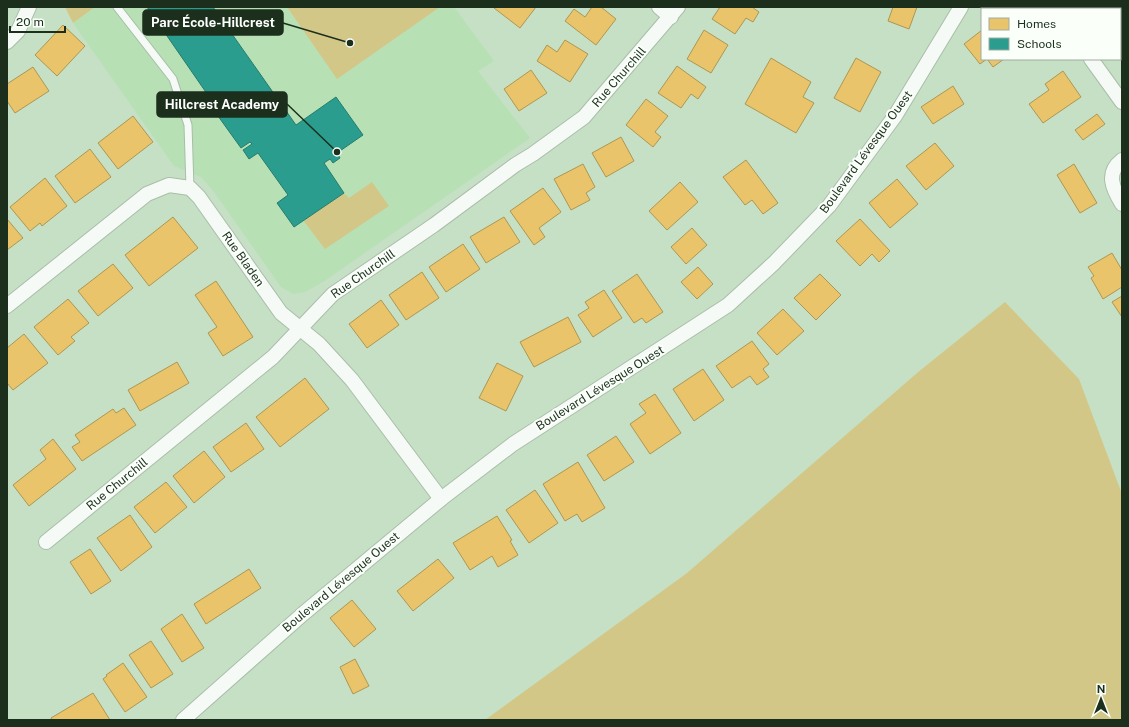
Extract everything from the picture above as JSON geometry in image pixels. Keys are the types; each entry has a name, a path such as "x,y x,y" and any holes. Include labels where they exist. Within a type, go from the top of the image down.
{"street":[{"path":"7,42 18,31 29,7"},
{"path":"659,7 675,12"},
{"name":"Boulevard Lévesque Ouest","path":"184,720 304,612 441,499 513,444 728,306 774,263 829,206 894,116 961,7"},
{"name":"Rue Churchill","path":"46,542 273,357 333,294 434,225 515,165 533,154 584,117 675,12"},
{"path":"1092,60 1122,102"},
{"path":"1122,160 1116,165 1111,177 1114,191 1122,204"},
{"path":"7,306 147,194 169,185 190,188"},
{"name":"Rue Bladen","path":"190,188 199,197 281,313 319,344 352,380 441,499"}],"lane":[{"path":"117,7 173,79 188,125 190,188"}],"shaded area":[{"path":"65,7 95,7 73,23"},
{"path":"95,7 287,7 337,78 440,7 454,7 494,61 478,71 530,138 323,282 305,292 293,294 281,287 214,192 201,177 174,166 73,23"},
{"path":"287,7 440,7 337,79"},
{"path":"372,182 389,206 325,249 303,220 344,193 349,198"},
{"path":"1005,302 1079,379 1122,494 1122,720 485,720 687,573 917,373"}],"building: Homes":[{"path":"536,7 520,28 494,8"},
{"path":"592,7 601,7 616,19 596,45 565,21 574,9 585,17"},
{"path":"720,7 752,7 759,12 753,22 746,18 735,34 712,19"},
{"path":"893,7 917,7 909,29 888,21"},
{"path":"1122,7 1122,12 1121,8 1092,8"},
{"path":"63,25 85,46 57,76 35,55"},
{"path":"704,30 728,45 711,73 687,59"},
{"path":"981,31 981,60 986,60 980,64 964,44"},
{"path":"565,40 588,54 570,82 537,61 547,45 557,52"},
{"path":"771,58 811,82 803,97 814,103 796,133 745,104"},
{"path":"856,58 881,72 860,112 834,98"},
{"path":"988,60 1003,60 993,67"},
{"path":"677,66 706,87 698,99 691,94 681,108 658,93"},
{"path":"33,67 49,91 15,113 7,101 7,84"},
{"path":"531,70 547,93 519,111 504,89"},
{"path":"1063,71 1081,97 1043,123 1029,104 1049,90 1045,84"},
{"path":"953,86 964,104 933,124 921,107"},
{"path":"646,99 668,116 655,132 661,137 653,147 626,125"},
{"path":"1097,114 1105,124 1083,140 1075,130"},
{"path":"133,116 153,142 118,169 98,143"},
{"path":"621,137 634,161 606,177 592,153"},
{"path":"935,143 954,166 926,190 906,166"},
{"path":"90,149 111,177 75,203 55,176"},
{"path":"746,160 778,203 763,214 752,200 745,205 723,177"},
{"path":"583,164 595,187 586,193 590,200 571,210 554,179"},
{"path":"1074,164 1097,203 1080,213 1057,175"},
{"path":"45,178 67,206 42,226 40,223 30,231 10,207"},
{"path":"897,179 918,204 890,228 869,203"},
{"path":"680,182 698,202 667,230 649,211"},
{"path":"543,188 561,212 539,228 545,237 534,245 510,211"},
{"path":"173,217 198,248 149,286 125,255"},
{"path":"504,217 520,242 486,263 470,237"},
{"path":"7,219 23,238 7,250"},
{"path":"860,219 890,251 879,262 872,254 860,266 836,241"},
{"path":"692,228 707,245 686,264 671,247"},
{"path":"463,244 480,269 446,292 429,267"},
{"path":"1112,253 1122,270 1122,287 1103,299 1091,278 1094,276 1088,267"},
{"path":"113,264 133,288 98,316 78,291"},
{"path":"698,267 713,284 697,299 681,282"},
{"path":"422,272 439,298 406,320 389,295"},
{"path":"637,274 663,312 646,323 642,318 634,323 612,291"},
{"path":"820,274 841,295 816,320 794,298"},
{"path":"216,281 253,337 223,356 208,333 217,327 195,295"},
{"path":"604,290 622,318 593,337 578,315 589,308 585,302"},
{"path":"1122,296 1122,317 1112,302"},
{"path":"68,299 89,323 71,337 75,341 58,355 34,327"},
{"path":"381,300 399,325 367,348 349,324"},
{"path":"783,309 804,331 777,355 757,333"},
{"path":"568,317 581,342 534,367 520,342"},
{"path":"24,334 48,363 13,390 7,383 7,348"},
{"path":"752,341 769,364 763,369 769,377 757,385 750,376 732,388 716,366"},
{"path":"177,362 189,383 140,411 128,390"},
{"path":"497,363 523,376 506,411 479,398"},
{"path":"703,369 724,400 694,421 673,389"},
{"path":"305,378 329,409 280,447 256,417"},
{"path":"655,394 681,433 650,454 630,424 646,413 639,404"},
{"path":"124,408 136,425 82,461 72,447 80,442 75,435 113,409 116,413"},
{"path":"246,423 264,449 231,472 213,447"},
{"path":"616,436 634,462 604,481 587,455"},
{"path":"53,439 76,469 29,506 13,485 46,459 40,450"},
{"path":"204,451 225,477 194,503 173,476"},
{"path":"578,462 605,508 582,522 577,514 565,521 543,484"},
{"path":"166,482 187,507 155,533 134,507"},
{"path":"535,490 558,523 529,543 506,510"},
{"path":"130,515 152,547 121,571 97,538"},
{"path":"497,516 512,540 510,541 518,555 498,567 492,556 470,570 453,543"},
{"path":"90,549 111,581 91,594 70,562"},
{"path":"438,559 454,578 413,611 397,591"},
{"path":"249,569 261,588 206,624 194,604"},
{"path":"352,600 376,629 354,647 330,618"},
{"path":"182,614 204,648 182,662 161,629"},
{"path":"151,641 173,674 151,688 129,655"},
{"path":"355,659 369,686 353,694 340,667"},
{"path":"123,663 147,697 125,712 103,679 107,676 106,675"},
{"path":"93,693 110,720 52,720 51,718"}],"building: Schools":[{"path":"147,7 213,7 296,125 336,97 363,135 337,153 340,158 333,163 330,159 324,163 344,193 294,227 277,203 288,195 258,153 249,159 243,150 252,144 250,142 241,148 218,116 221,114"}],"place":[{"name":"Parc École-Hillcrest","path":"350,43"},
{"name":"Hillcrest Academy","path":"337,152"}]}
